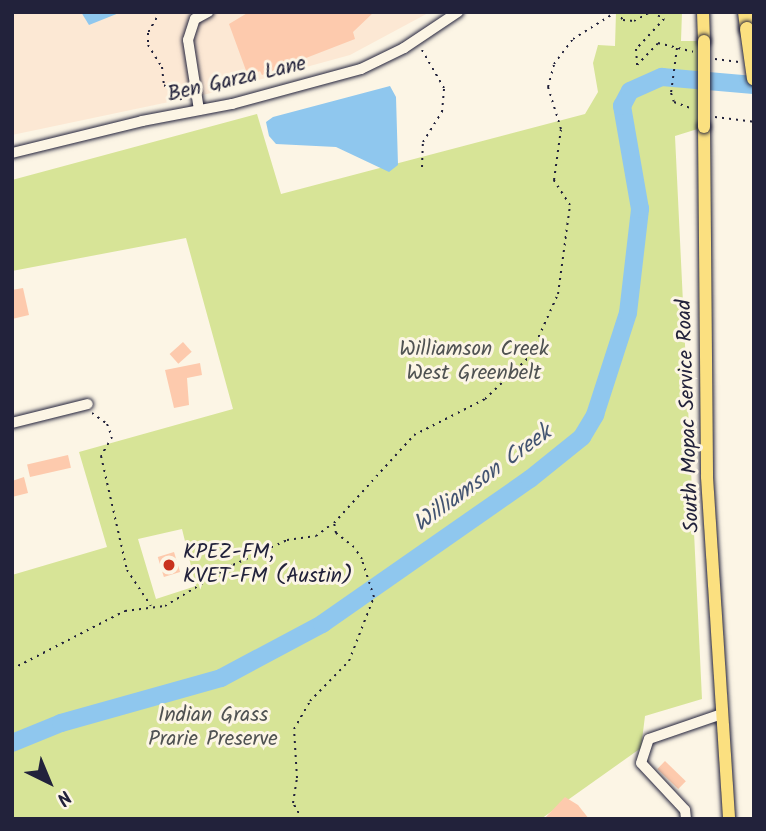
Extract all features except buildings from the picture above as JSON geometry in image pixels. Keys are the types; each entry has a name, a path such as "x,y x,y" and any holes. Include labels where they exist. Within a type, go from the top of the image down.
{"highway":[{"path":"745,12 754,79"}],"main road":[{"name":"South Mopac Service Road","path":"704,12 707,477 729,819"}],"street":[{"path":"199,110 188,40 195,19 208,12"},
{"name":"Ben Garza Lane","path":"12,153 361,69 404,48 458,12"},
{"path":"12,423 86,405"},
{"path":"686,819 685,810 641,763 649,739 722,714"}],"path":[{"path":"160,12 148,33 148,45 162,67 164,85 181,100"},
{"path":"12,669 125,611 152,608 201,588 287,540 316,536 334,523 341,511 414,435 485,399 530,356 558,294 570,205 554,180 561,129 548,88 554,64 573,39 617,12 624,20 634,22 651,12 664,19 636,49 636,65 658,43 703,55"},
{"path":"422,50 444,88 442,112 423,142 422,167"},
{"path":"712,58 747,62"},
{"path":"86,405 107,424 112,437 101,456 127,570 152,608"},
{"path":"302,819 293,803 297,778 294,729 310,701 349,661 374,597 362,559 355,547 336,533 334,523"}],"shaded area":[{"path":"12,12 430,12 350,55 207,94 12,135"}],"green space":[{"path":"616,12 682,12 681,41 704,41 704,127 675,136 702,699 645,716 641,748 541,819 12,819 12,575 107,547 79,452 233,409 186,238 12,271 12,180 257,114 281,194 585,114 598,92 593,63 598,45 615,46","holes":["182,529 196,586 156,599 138,539"]}],"water":[{"path":"81,12 119,12 119,13 89,25"},
{"path":"390,86 396,97 398,165 389,172 336,147 276,144 269,136 266,122 273,117"}],"waterway":[{"name":"Williamson Creek","path":"12,743 61,723 221,678 322,624 530,479 582,437 595,415 628,313 640,209 622,106 630,91 662,77 754,85"}],"place":[{"name":"KPEZ-FM, KVET-FM (Austin)","path":"169,565"}],"park label":[{"name":"Williamson Creek West Greenbelt","path":"474,362"},
{"name":"Indian Grass Prarie Preserve","path":"213,728"}]}
